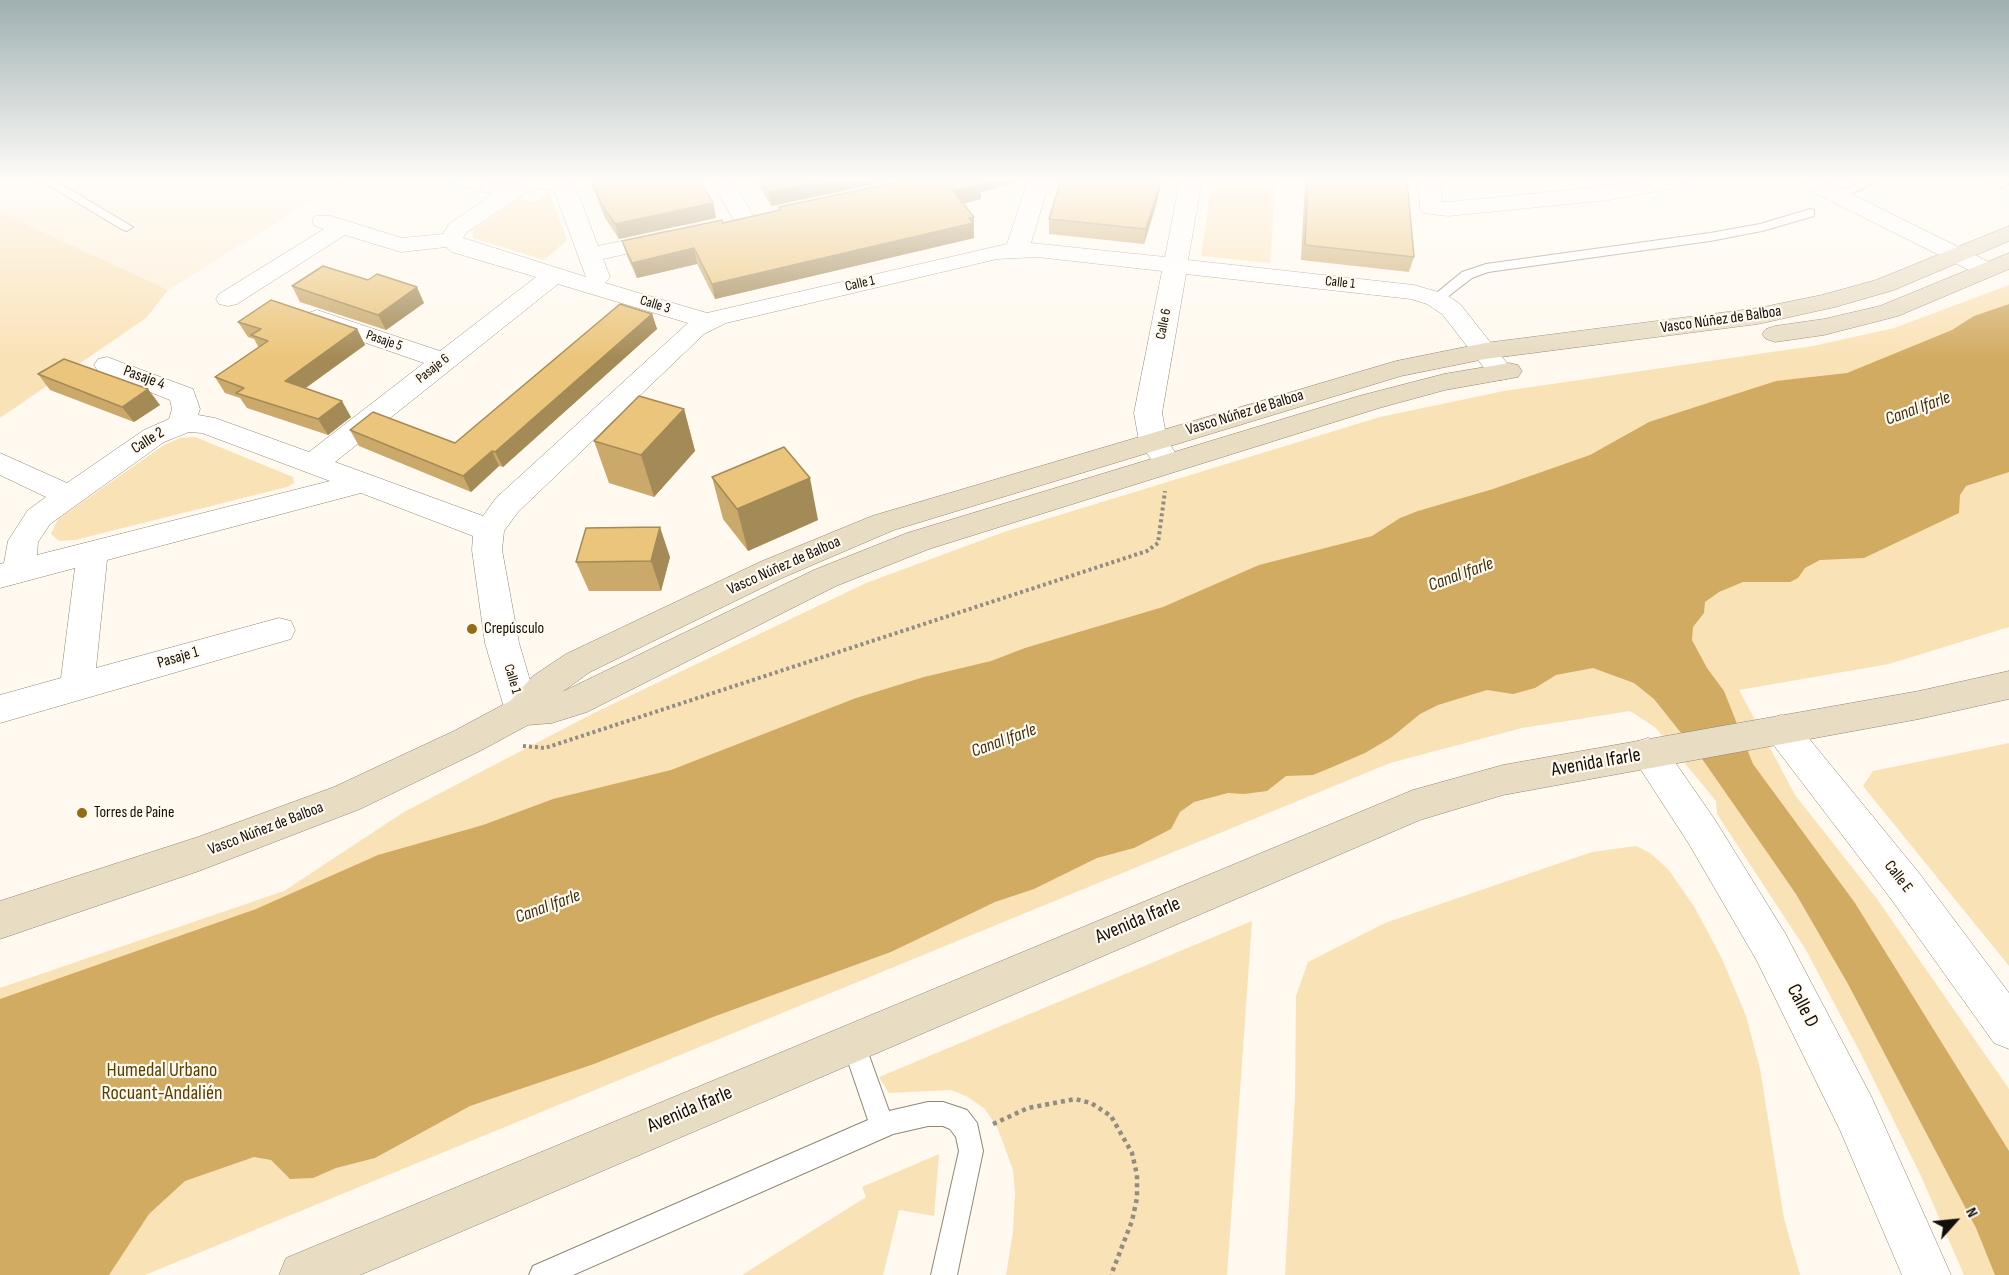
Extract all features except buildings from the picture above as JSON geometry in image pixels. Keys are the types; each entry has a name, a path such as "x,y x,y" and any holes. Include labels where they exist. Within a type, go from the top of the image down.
{"street":[{"path":"228,299 316,240"},
{"path":"384,240 401,245 451,240"},
{"name":"Calle 3","path":"451,240 460,247 708,321"},
{"path":"584,240 602,289"},
{"path":"590,255 660,240"},
{"path":"1017,250 1021,240"},
{"name":"Calle 6","path":"1160,452 1148,425 1149,403 1180,240"},
{"path":"1926,240 1957,255 1998,265"},
{"name":"Vasco Núñez de Balboa","path":"1493,362 1794,310 1856,294 1994,240"},
{"name":"Calle 1","path":"522,711 502,643 487,550 489,530 507,505 695,329 708,321 1017,250 1402,290 1436,299 1456,314 1493,362"},
{"name":"Vasco Núñez de Balboa","path":"0,920 275,827 347,798 467,741 522,711 552,709 575,702 782,599 870,559 1160,452 1396,369 1493,362 1824,327 1889,310 1998,265"},
{"name":"Pasaje 6","path":"312,465 554,275"},
{"name":"Pasaje 5","path":"291,309 443,361"},
{"name":"Pasaje 4","path":"107,364 183,395 186,409 180,424"},
{"name":"Calle 2","path":"9,573 32,523 154,436 180,424 205,424 489,530"},
{"path":"0,463 68,496"},
{"name":"Calle 2","path":"9,573 362,483"},
{"path":"77,687 92,552"},
{"name":"Pasaje 1","path":"0,709 279,630"},
{"name":"Avenida Ifarle","path":"303,1275 1413,806 1503,780 1971,695 2009,685"},
{"name":"Calle E","path":"1772,731 1905,886 2009,1028"},
{"name":"Calle D","path":"1655,752 1771,947 1856,1114 1927,1275"}],"lane":[{"path":"1436,299 1467,275 1486,268 1692,240"},
{"path":"853,1041 882,1126"},
{"path":"542,1275 882,1126 914,1115 943,1114 958,1119 968,1137 970,1151 944,1275"}],"path":[{"path":"467,741 545,748 1147,551 1158,543 1160,452"},
{"path":"968,1137 1006,1117 1049,1102 1075,1099 1091,1103 1111,1116 1131,1153 1137,1175 1137,1198 1132,1221 1111,1275"}],"shaded area":[{"path":"59,240 249,240 168,290"}],"green space":[{"path":"0,240 59,240 168,290 146,318 0,418"},
{"path":"478,240 567,240 544,260"},
{"path":"1203,240 1272,240 1270,263 1201,256"},
{"name":"Humedal Urbano Rocuant-Andalién","path":"2009,285 2009,627 1889,664 1739,690 1795,795 1877,899 2009,1089 2009,1275 1964,1275 1921,1176 1862,1056 1806,950 1717,814 1716,801 1656,728 1630,711 1522,728 1390,763 145,1275 0,1275 0,988 284,891 404,812 594,713 866,583 1004,532 1380,417 1504,391 1813,346 1894,328","holes":["963,916 891,952 737,1008"]},
{"path":"195,437 293,477 294,483 287,487 75,540 59,541 51,534 58,519 164,445 180,438"},
{"path":"2009,743 2009,966 1863,786 1873,771"},
{"path":"1636,846 1650,853 1668,869 1695,908 1722,959 1746,1016 1760,1069 1784,1219 1800,1275 1285,1275 1295,1096 1296,996 1308,962 1385,923 1592,852"},
{"path":"1252,921 1227,1275 1006,1275 1013,1232 1015,1193 1013,1170 998,1129 985,1109 968,1097 951,1090 889,1093 879,1077"},
{"path":"939,1154 934,1216 899,1210 883,1275 742,1275 866,1197 862,1187"}],"water":[{"name":"Humedal Urbano Rocuant-Andalién","path":"2009,304 2009,472 1966,486 1960,495 1959,513 1864,558 1820,560 1805,568 1798,578 1790,582 1743,582 1719,592 1705,602 1704,613 1693,627 1692,640 1707,668 1724,691 1753,764 1855,903 2009,1151 2009,1275 1995,1275 1976,1228 1848,984 1796,894 1705,763 1654,699 1634,683 1593,668 1556,675 1535,688 1513,694 1487,690 1438,705 1420,714 1392,737 1365,753 1313,775 1286,776 1267,791 1244,794 1228,793 1194,802 1180,812 1171,829 1134,848 1097,858 1034,889 995,902 891,952 713,1017 594,1064 470,1106 375,1158 336,1168 313,1178 290,1179 271,1160 254,1157 185,1181 149,1214 109,1275 0,1275 0,999 256,909 378,855 483,825 553,799 671,770 856,698 924,677 991,661 1025,648 1163,607 1259,565 1372,536 1400,518 1418,511 1493,489 1590,455 1649,422 1776,381 1847,373 1952,330 1974,316"}],"place":[{"name":"Crepúsculo","path":"472,629"},
{"name":"Torres de Paine","path":"82,813"}],"water label":[{"name":"Canal Ifarle","path":"1918,409"},
{"name":"Canal Ifarle","path":"1461,575"},
{"name":"Canal Ifarle","path":"1004,741"},
{"name":"Canal Ifarle","path":"548,907"}]}
